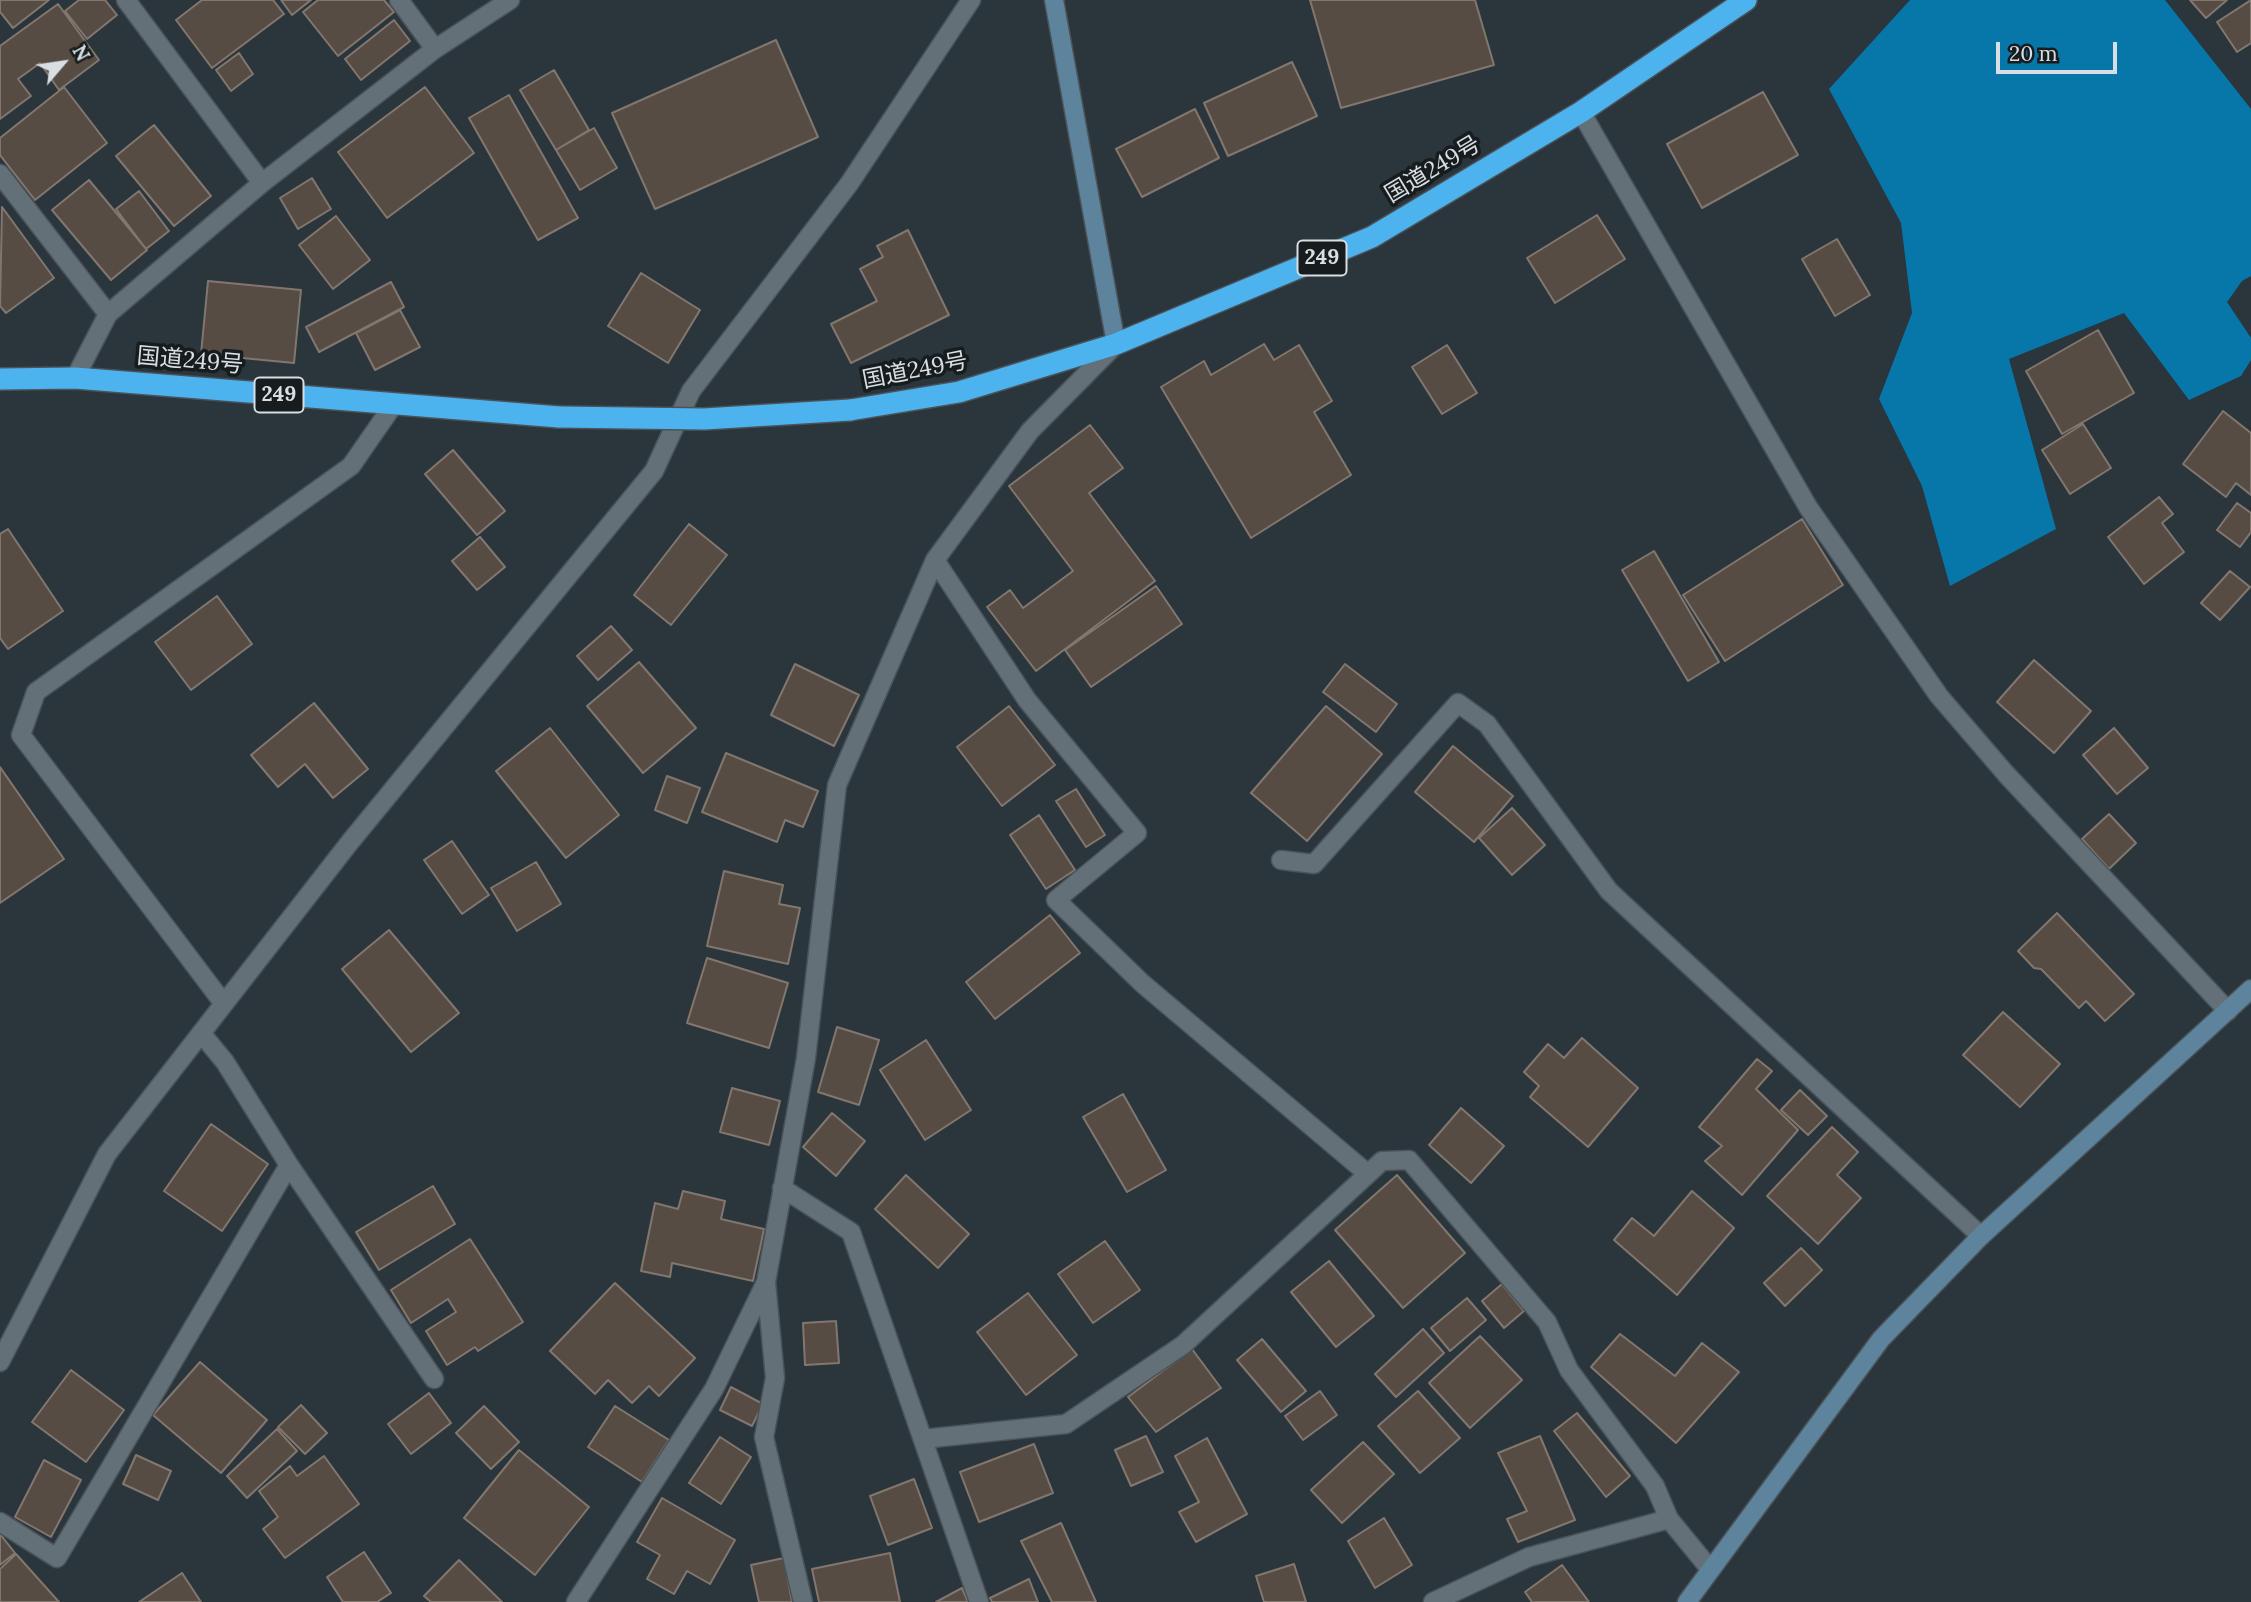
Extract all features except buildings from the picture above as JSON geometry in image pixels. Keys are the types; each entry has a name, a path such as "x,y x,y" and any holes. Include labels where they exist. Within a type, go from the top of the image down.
{"highway":[{"name":"国道249号","path":"0,379 75,378 559,417 704,419 850,410 958,392 1116,344 1372,237 1581,112 1746,0"}],"street":[{"path":"126,0 262,183"},
{"path":"399,0 435,49"},
{"path":"75,378 108,314 262,183 435,49 510,0"},
{"path":"0,1362 107,1154 350,842 654,471 691,391 849,184 971,0"},
{"path":"803,1602 764,1437 775,1378 766,1282 806,1058 837,785 934,561 1030,431 1116,344 1054,0"},
{"path":"1581,112 1808,507 1939,696 2006,774 2228,1011"},
{"path":"0,174 108,314"},
{"path":"224,1003 21,735 36,692 352,466 394,404"},
{"path":"934,561 1027,700 1137,833 1055,900 1143,984 1368,1174"},
{"path":"1281,860 1314,863 1458,704 1487,724 1609,891 1981,1236"},
{"path":"1687,1602 1881,1339 1981,1236 2251,989"},
{"path":"201,1033 225,1062 289,1165 434,1379"},
{"path":"923,1439 1066,1424 1182,1345 1382,1161 1409,1160 1547,1322 1569,1370 1655,1486 1669,1519 1710,1569"},
{"path":"0,1522 57,1558 289,1165"},
{"path":"782,1188 851,1232 979,1602"},
{"path":"576,1602 714,1390 766,1282"},
{"path":"1433,1602 1529,1558 1669,1519"}],"shaded area":[{"path":"1910,0 2165,0 2251,109 2251,276 2242,281 2227,302 2251,338 2251,360 2241,376 2189,400 2124,313 2009,359 2056,529 1950,586 1922,486 1879,399 1912,313 1901,223 1829,89"}]}
